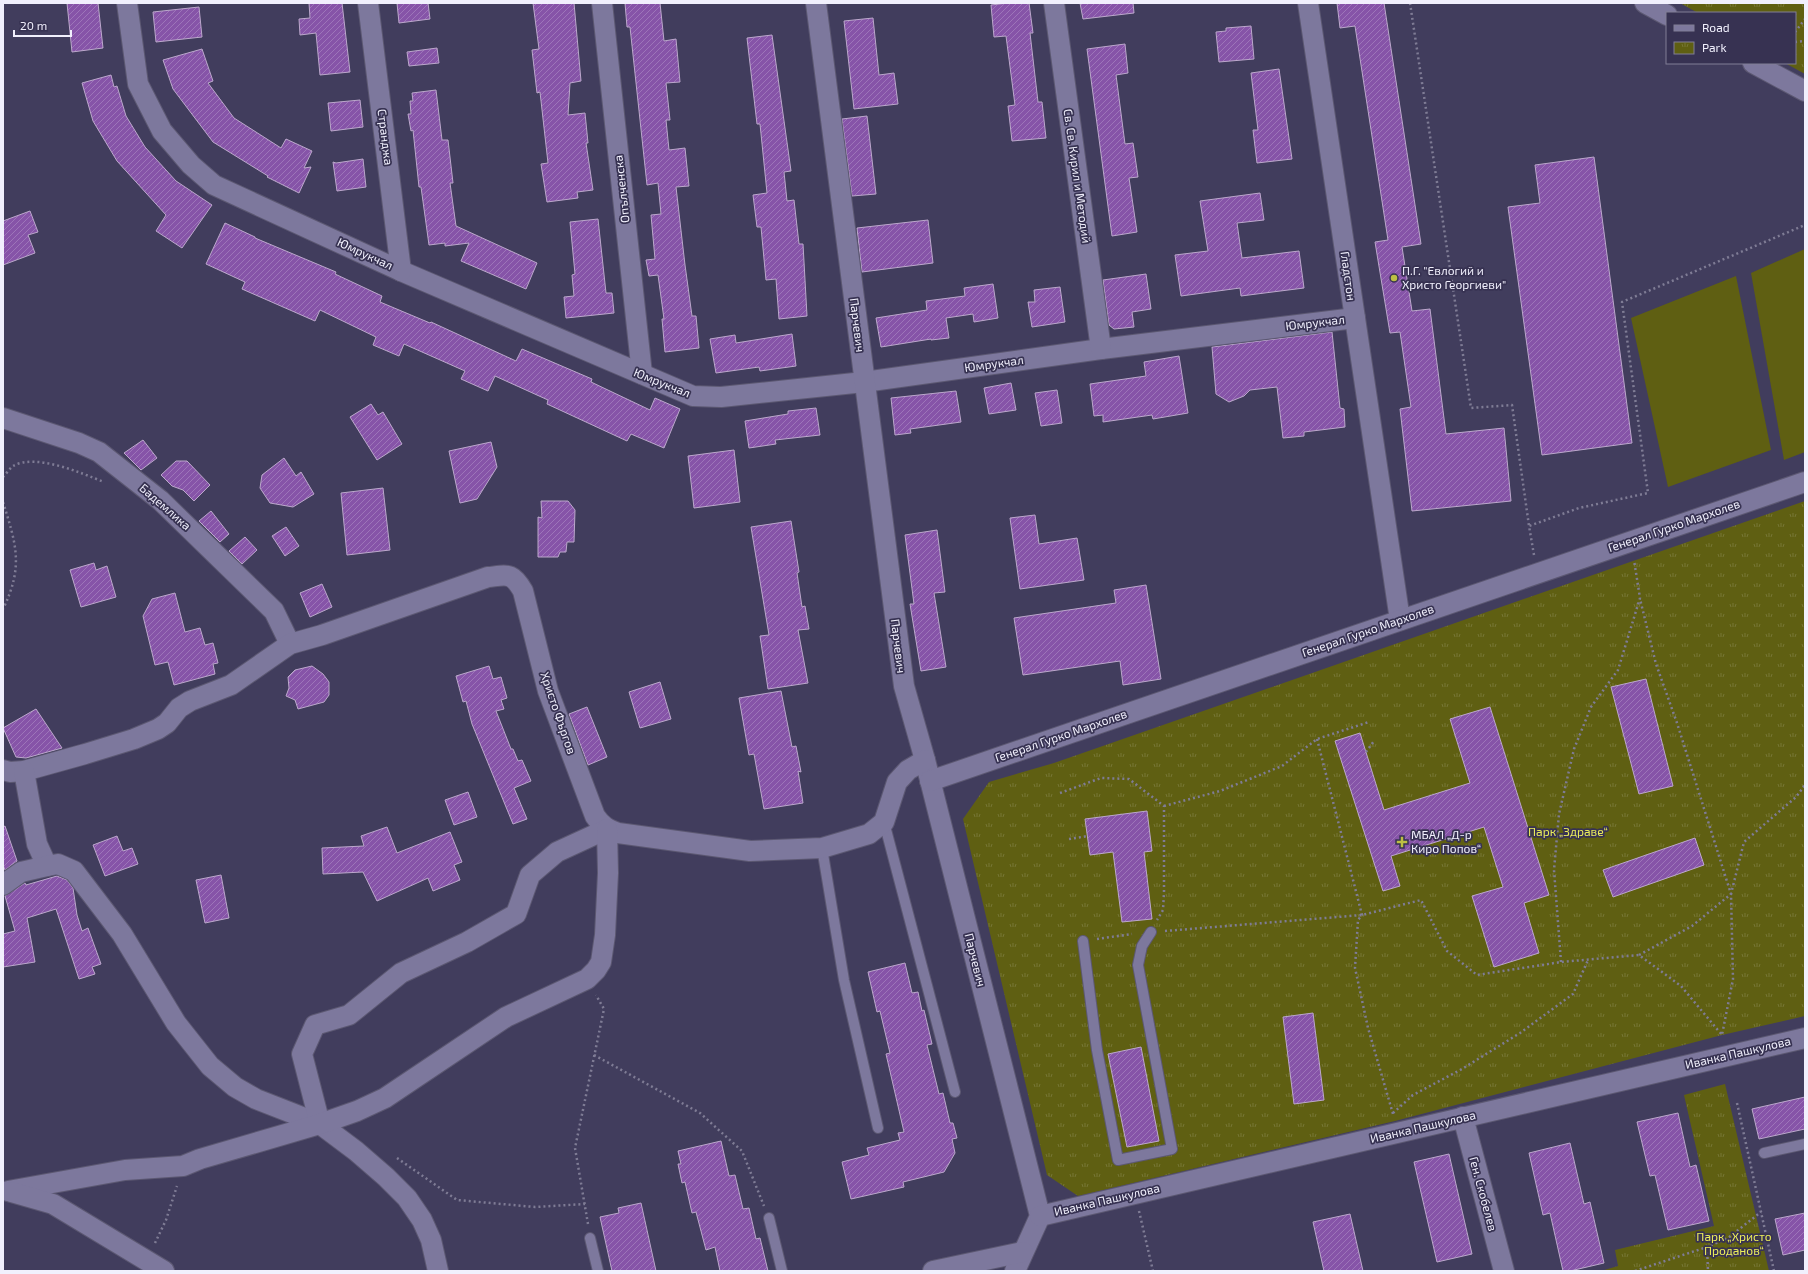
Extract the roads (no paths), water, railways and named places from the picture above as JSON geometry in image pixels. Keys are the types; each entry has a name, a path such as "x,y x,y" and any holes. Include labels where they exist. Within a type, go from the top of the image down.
{"street":[{"name":"Юмрукчал","path":"127,3 138,84 162,131 191,165 214,185 401,271 693,396 721,397 864,382 1101,349 1354,318"},
{"name":"Странджа","path":"368,3 401,271"},
{"name":"Опълченска","path":"602,3 642,374"},
{"name":"Парчевич","path":"816,3 904,686 925,760 1040,1216"},
{"name":"Св. Св. Кирил и Методий","path":"1054,3 1101,349"},
{"name":"Гладстон","path":"1308,3 1400,620"},
{"path":"1645,3 1666,14"},
{"path":"1755,64 1805,91"},
{"name":"Бадемлика","path":"3,418 79,443 100,452 160,500 249,585 274,611 290,644"},
{"name":"Генерал Гурко Мархолев","path":"930,781 1805,482"},
{"name":"Христо Фъргов","path":"290,644 322,635 488,577 505,575 516,579 523,591 548,691 595,816 601,825 607,829"},
{"path":"3,770 10,772 24,771 134,739 158,729 167,723 179,708 190,701 231,685 290,644"},
{"path":"320,1124 302,1054 315,1025 349,1014 401,974 467,942 516,914 530,875 557,852 607,829 640,836 750,851 822,848 869,834 884,822 896,782 908,770 925,760"},
{"path":"24,771 37,844 47,866"},
{"path":"6,1190 125,1170 183,1166 200,1159 320,1124 357,1111 385,1098 506,1017 587,979 596,970 601,962 605,935 608,873 607,829"},
{"path":"3,885 21,872 47,866 58,864 74,871 122,934 176,1023 210,1066 235,1087 256,1099 320,1124 356,1151 407,1198 422,1220 431,1240 438,1271"},
{"name":"Иванка Пашкулова","path":"1040,1216 1805,1038"},
{"name":"Ген. Скобелев","path":"1463,1117 1504,1271"},
{"path":"6,1190 53,1204 164,1271"},
{"path":"1015,1271 1040,1216"},
{"path":"932,1271 1023,1252"}],"lane":[{"path":"884,822 955,1092"},
{"path":"822,848 844,980 878,1128"},
{"path":"1083,941 1097,1050 1118,1160 1172,1149 1138,965 1142,946 1151,932"},
{"path":"1764,1152 1805,1144"},
{"path":"769,1218 782,1271"},
{"path":"590,1238 598,1271"}],"place":[{"name":"П.Г. \"Евлогий и Христо Георгиеви\"","path":"1394,278"},
{"name":"МБАЛ „Д-р Киро Попов“","path":"1402,842"}],"park label":[{"name":"Парк „Здраве“","path":"1568,832"},
{"name":"Парк „Христо Проданов“","path":"1734,1244"}]}
